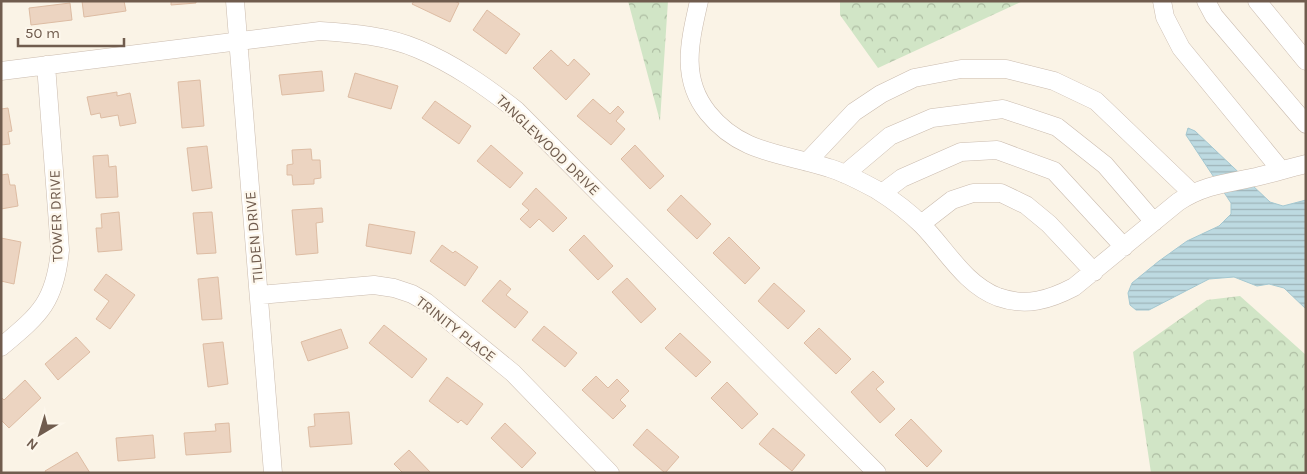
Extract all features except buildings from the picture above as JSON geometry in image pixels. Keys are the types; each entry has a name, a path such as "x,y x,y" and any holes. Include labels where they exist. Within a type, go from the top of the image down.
{"street":[{"name":"TILDEN DRIVE","path":"236,1 273,473"},
{"path":"699,1 690,42 689,61 695,88 708,112 723,129 738,140 756,149 830,168 882,193 920,224 970,279 982,289 1016,302 1038,301 1057,296 1074,287 1154,222 1199,190 1306,164"},
{"path":"1162,1 1165,17 1181,48 1281,170"},
{"path":"1206,1 1214,16 1306,124"},
{"path":"1257,1 1306,61"},
{"name":"TANGLEWOOD DRIVE","path":"1,70 320,31 350,33 385,39 417,48 452,65 485,86 516,110 877,473"},
{"name":"TOWER DRIVE","path":"1,347 33,320 43,308 52,291 58,272 60,250 46,64"},
{"path":"807,162 854,112 881,94 914,78 961,68 1006,69 1054,81 1096,101 1199,190"},
{"path":"845,174 890,136 932,118 1003,109 1057,126 1105,165 1154,222"},
{"path":"882,193 902,178 961,152 997,150 1054,171 1124,247"},
{"path":"920,224 952,200 973,194 1001,193 1026,205 1044,220 1094,272"},
{"name":"TRINITY PLACE","path":"259,295 374,285 394,288 412,294 426,302 513,373 610,473"}],"green space":[{"path":"628,1 668,1 660,121"},
{"path":"840,1 1023,1 878,68 840,15"},
{"path":"1240,296 1306,355 1306,473 1151,473 1133,352 1207,300"}],"water":[{"path":"1188,128 1195,131 1270,202 1283,206 1306,200 1306,309 1284,288 1269,284 1257,286 1234,277 1209,279 1149,310 1136,310 1130,305 1128,293 1132,283 1187,241 1219,226 1231,214 1231,203 1186,135"}]}
